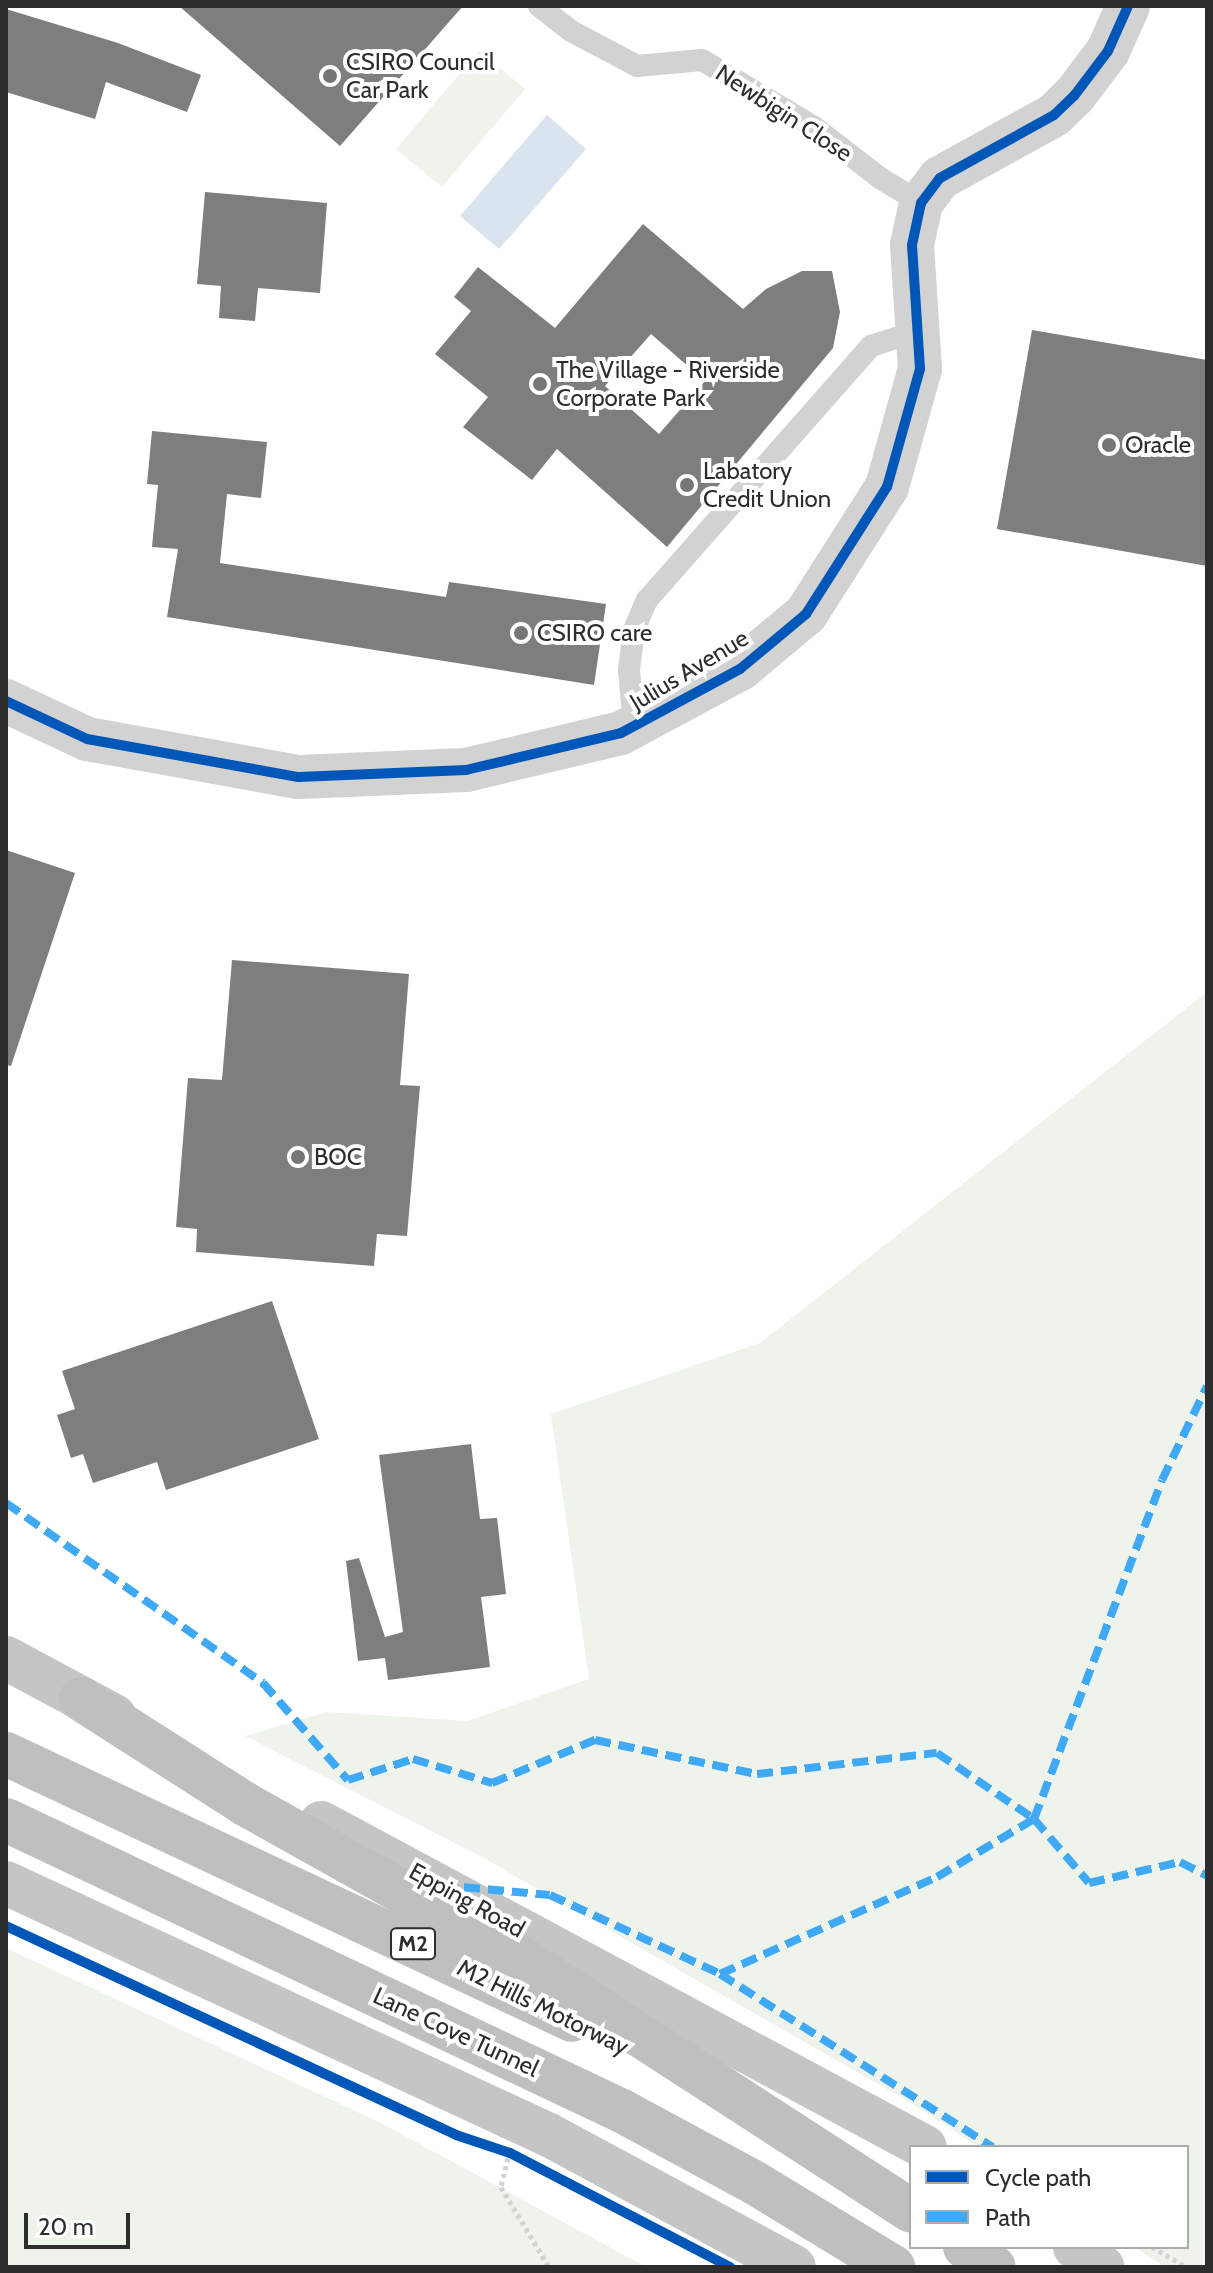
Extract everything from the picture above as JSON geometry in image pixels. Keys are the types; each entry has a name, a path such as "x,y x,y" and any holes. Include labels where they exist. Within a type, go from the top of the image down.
{"highway":[{"name":"M2","path":"81,1699 245,1804 519,1957 909,2210"},
{"name":"M2 Hills Motorway","path":"6,1754 507,1988 814,2148"},
{"name":"Lane Cove Tunnel","path":"6,1820 622,2111 755,2183 893,2267"},
{"path":"968,2249 994,2267"}],"main road":[{"name":"Epping Road","path":"6,1658 440,1885 921,2145"},
{"path":"6,1883 549,2135 794,2267"},
{"path":"1078,2249 1103,2267"}],"street":[{"path":"921,203 940,178 1054,115 1074,96 1108,51 1128,6"},
{"name":"Julius Avenue","path":"6,701 87,739 299,777 466,770 621,733 740,669 806,614 887,487 920,369 912,245 921,203"}],"lane":[{"name":"Newbigin Close","path":"539,6 571,31 637,66 702,60 814,127 880,178 921,203"},
{"path":"634,726 629,670 634,630 647,600 871,346 917,331"}],"path":[{"path":"496,2149 523,2160"},
{"path":"510,2153 501,2187 549,2267"},
{"path":"1156,2249 1187,2267"}],"shaded area":[{"path":"479,51 525,89 442,187 396,149"},
{"path":"547,115 586,149 499,249 460,216"},
{"path":"1207,992 1207,2267 1165,2267 1137,2249 1189,2249 1189,2145 976,2145 911,2103 482,1857 245,1736 327,1712 467,1721 589,1679 551,1414 760,1343"},
{"path":"6,1948 381,2123 646,2267 6,2267"}],"building":[{"name":"CSIRO Council Car Park","path":"179,6 463,6 340,146"},
{"path":"6,9 118,43 201,75 187,112 106,82 95,119 6,92"},
{"path":"205,192 327,203 320,293 258,288 255,321 219,318 221,286 197,284"},
{"name":"The Village - Riverside Corporate Park","path":"643,224 743,309 766,289 802,271 832,271 840,312 833,348 667,547 557,449 532,480 463,427 488,397 435,354 471,311 454,297 478,267 555,328","holes":["651,334 705,381 659,434 605,386"]},
{"name":"Oracle","path":"1032,330 1207,360 1207,566 997,529"},
{"path":"152,431 267,442 261,498 227,494 220,563 446,597 449,582 606,604 594,685 167,617 178,549 152,547 158,485 147,484"},
{"path":"6,850 75,873 11,1066 6,1065"},
{"name":"BOC","path":"232,960 409,974 400,1085 420,1086 407,1236 377,1234 374,1266 196,1252 197,1229 176,1227 188,1078 222,1080"},
{"path":"272,1301 319,1439 166,1490 157,1462 93,1483 83,1454 71,1458 57,1415 75,1409 62,1371"},
{"path":"471,1444 480,1519 497,1518 506,1594 481,1597 490,1667 388,1680 385,1658 358,1661 346,1561 359,1558 385,1637 403,1632 379,1455"}],"marked path":[{"path":"440,1885 550,1895 720,1974 937,1877 1034,1819 1162,1480 1207,1386"},
{"path":"6,1503 263,1683 348,1780 413,1759 492,1783 595,1740 757,1774 937,1753 1034,1819 1089,1883 1180,1862 1207,1876"},
{"path":"720,1974 990,2145"}],"cycle path":[{"path":"6,701 87,739 299,777 466,770 621,733 740,669 806,614 887,487 920,369 912,245 921,203 940,178 1054,115 1074,96 1108,51 1128,6"},
{"path":"6,1926 456,2135 510,2153 730,2267"}],"place":[{"name":"CSIRO Council Car Park","path":"330,76"},
{"name":"The Village - Riverside Corporate Park","path":"540,384"},
{"name":"Oracle","path":"1109,445"},
{"name":"Labatory Credit Union","path":"687,485"},
{"name":"CSIRO care","path":"521,633"},
{"name":"BOC","path":"298,1157"}]}
